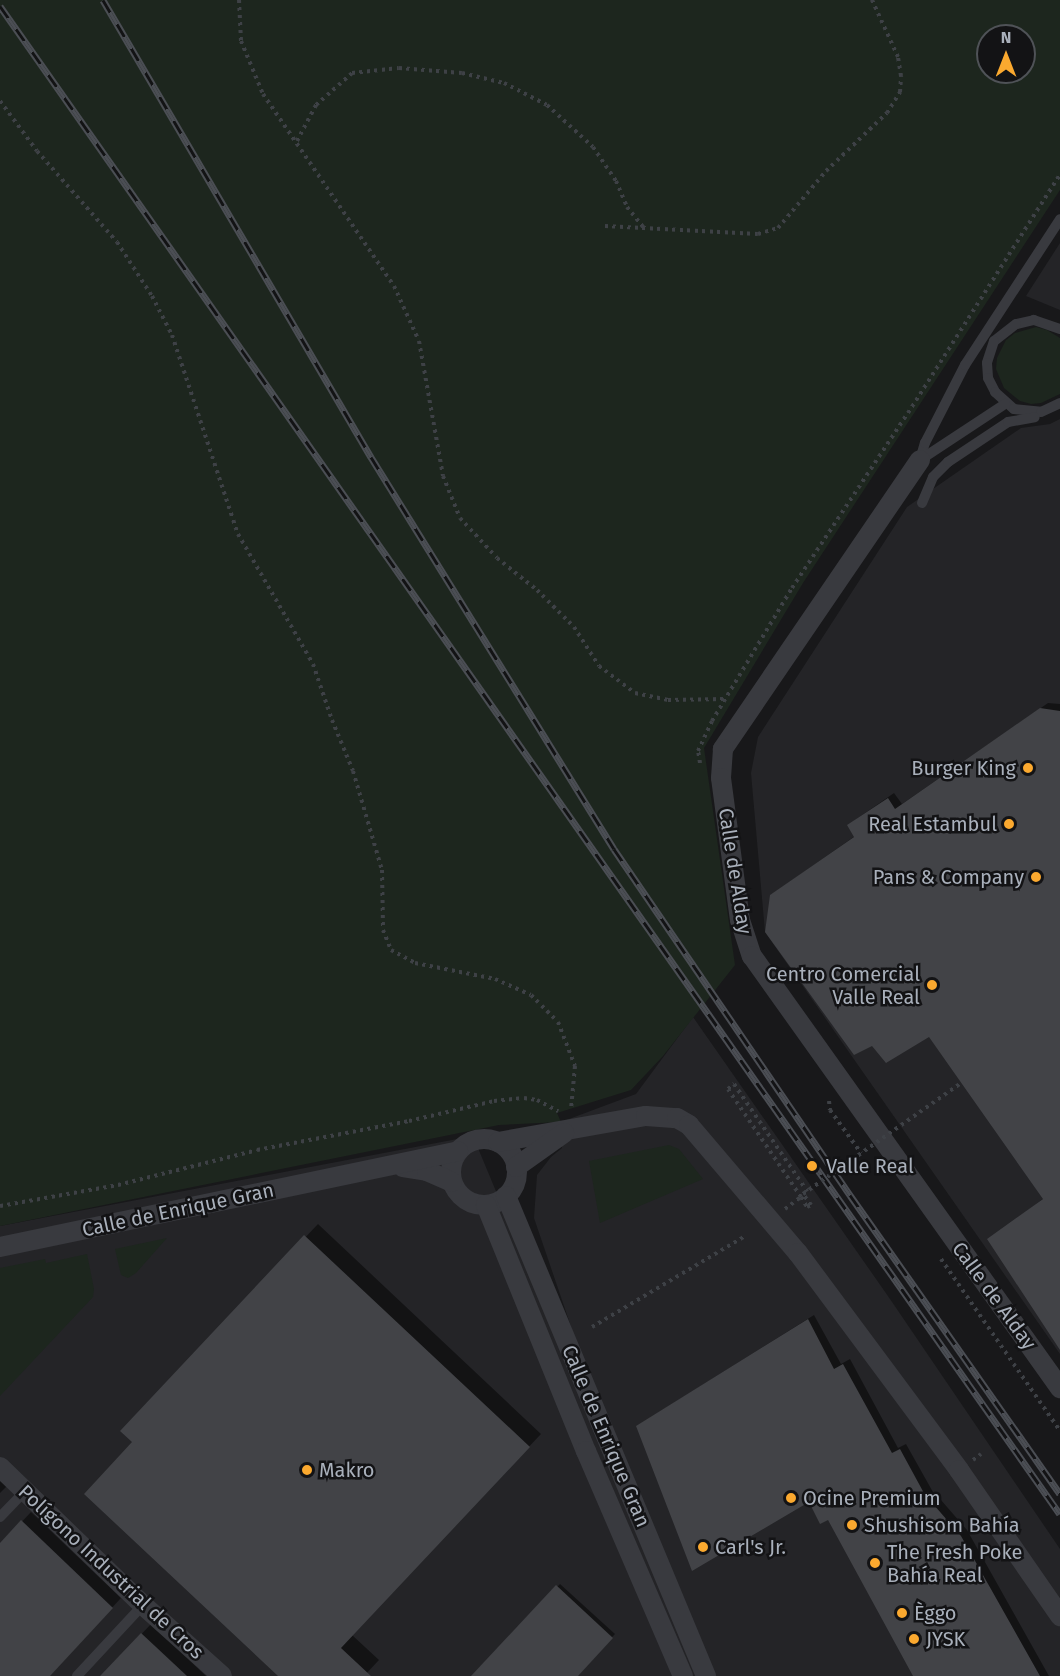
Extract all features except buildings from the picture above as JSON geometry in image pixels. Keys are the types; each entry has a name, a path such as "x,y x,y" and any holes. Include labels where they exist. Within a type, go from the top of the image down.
{"street":[{"name":"Calle de Alday","path":"920,460 723,749 721,778 740,920 752,956 1060,1388"},
{"path":"498,1142 514,1156 516,1167 516,1178 506,1196 486,1205 465,1199 452,1182 451,1171 458,1151 476,1140 498,1142 566,1123 646,1116 677,1118 698,1134 798,1253 959,1470 1060,1616"},
{"path":"516,1167 566,1123"},
{"name":"Calle de Enrique Gran","path":"0,1247 458,1151"},
{"name":"Calle de Enrique Gran","path":"391,1166 428,1171 452,1182"},
{"name":"Calle de Enrique Gran","path":"506,1196 706,1676"},
{"name":"Calle de Enrique Gran","path":"486,1205 566,1402 683,1676"},
{"name":"Polígono Industrial de Cros","path":"0,1467 143,1605 222,1676"}],"lane":[{"path":"920,460 925,443 965,365 1060,219"},
{"path":"965,365 1007,328 1025,321 1043,322 1060,329"},
{"path":"994,341 988,356 987,371 991,386 1005,404 1024,412 1049,410"},
{"path":"922,503 933,477 948,462 1008,422 1037,417 1060,403"},
{"path":"920,460 1005,404"},
{"path":"0,1517 25,1491"},
{"path":"76,1676 143,1605"}],"path":[{"path":"239,0 241,41 263,94 394,286 419,341 443,476 460,518 496,558 537,591 574,627 599,666 635,693 668,700 727,699"},
{"path":"605,226 758,234 778,228 826,171 887,113 900,92 902,76 898,57 872,0"},
{"path":"297,141 316,105 352,73 399,68 462,73 504,83 547,105 593,147 616,182 627,207 643,227"},
{"path":"0,101 37,151 117,242 152,296 172,335 238,534 314,664 332,720 353,771 382,870 383,930 391,950 415,963 495,979 531,994 558,1022 575,1066 571,1109 566,1123"},
{"path":"702,773 698,751 712,721 792,588 896,432 1060,174"},
{"path":"802,1196 961,1083"},
{"path":"734,1084 802,1196 728,1089 734,1084"},
{"path":"822,1092 870,1160"},
{"path":"0,1206 118,1185 257,1150 409,1121 494,1101 524,1098 560,1111 571,1109"},
{"path":"829,1101 830,1110 861,1154"},
{"path":"592,1328 745,1236"},
{"path":"935,1251 1060,1431"}],"shaded area":[{"path":"0,0 1060,0 1060,190 803,583 704,748 735,965 663,1056 631,1090 557,1113 561,1122 499,1125 0,1226"},
{"path":"1060,243 1060,310 1026,296"},
{"path":"1036,327 1047,330 1060,338 1060,394 1041,403 1031,404 1020,401 1004,388 996,369 997,358 1006,340 1015,333"},
{"path":"1060,419 1060,1354 765,932 751,773 758,737 907,507 1021,428 1050,424"},
{"path":"693,1017 890,1299 1060,1549 1060,1676 709,1676 607,1432 534,1218 537,1175 551,1157 562,1148 561,1122 636,1094"},
{"path":"473,1136 597,1434 707,1676 0,1676 0,1226"},
{"path":"669,1145 679,1149 703,1179 600,1223 589,1161"},
{"path":"167,1238 136,1273 128,1278 121,1275 115,1249"},
{"path":"87,1254 94,1289 93,1297 0,1396 0,1268 45,1259 46,1263"}],"railway":[{"path":"103,0 371,457 614,849 850,1195 1060,1494"},
{"path":"0,6 1060,1514"}],"place":[{"name":"Burger King","path":"1028,768"},
{"name":"Real Estambul","path":"1009,824"},
{"name":"Pans & Company","path":"1036,877"},
{"name":"Centro Comercial Valle Real","path":"932,985"},
{"name":"Valle Real","path":"812,1166"},
{"name":"Makro","path":"307,1470"},
{"name":"Ocine Premium","path":"791,1498"},
{"name":"Shushisom Bahía","path":"852,1525"},
{"name":"Carl's Jr.","path":"703,1547"},
{"name":"The Fresh Poke Bahía Real","path":"875,1563"},
{"name":"Èggo","path":"902,1613"},
{"name":"JYSK","path":"914,1639"}]}
